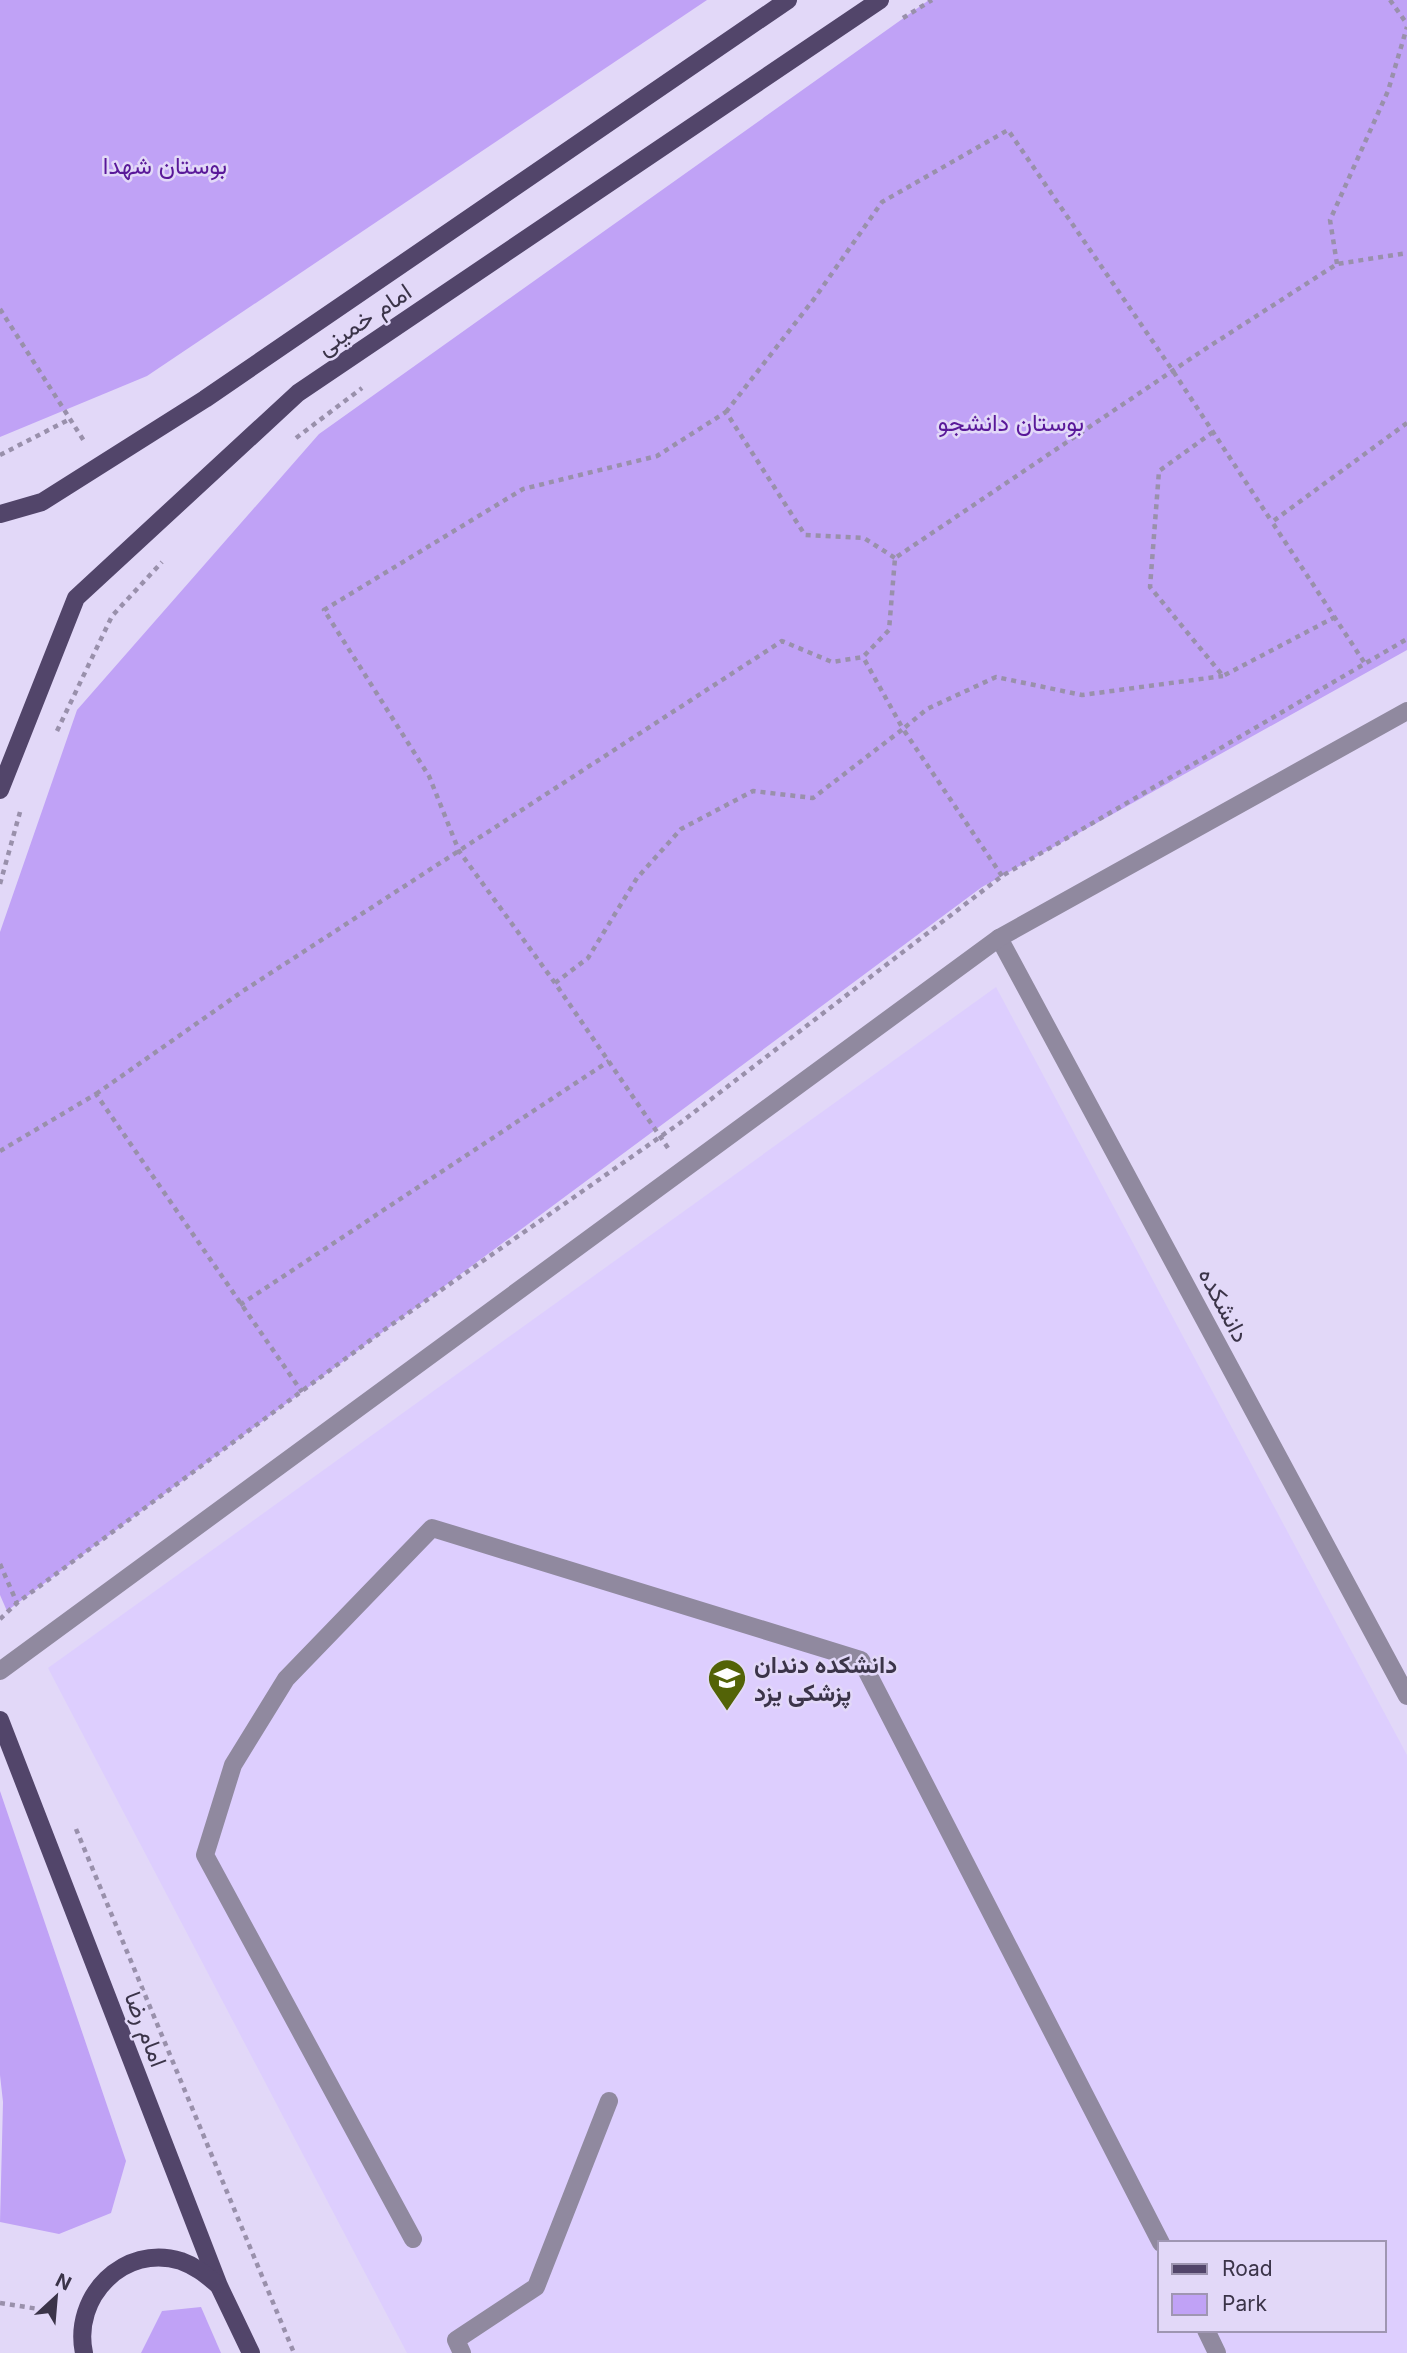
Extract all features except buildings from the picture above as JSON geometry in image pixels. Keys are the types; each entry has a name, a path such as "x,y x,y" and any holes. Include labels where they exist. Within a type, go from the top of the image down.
{"main road":[{"name":"امام خمینی","path":"0,514 42,502 216,392 788,0"},
{"name":"امام خمینی","path":"0,790 76,598 298,393 880,0"},
{"name":"امام رضا","path":"0,1720 219,2286 251,2353"},
{"path":"84,2353 81,2340 83,2316 93,2294 109,2276 130,2263 154,2258 178,2260 201,2270 219,2286"}],"street":[{"path":"0,1671 999,938 1407,711"},
{"name":"دانشکده","path":"999,938 1407,1696"},
{"path":"413,2239 205,1856 233,1765 286,1679 432,1528 861,1660 1159,2241"},
{"path":"462,2353 456,2340 536,2287 609,2101"},
{"path":"1207,2332 1217,2353"}],"path":[{"path":"898,22 932,0"},
{"path":"1338,264 1329,220 1388,91 1407,26 1390,0"},
{"path":"683,1169 555,983 459,851 429,776 324,610 523,489 657,456 726,412 814,299 882,202 1008,130 1173,371 1364,662"},
{"path":"895,558 1338,264 1407,253"},
{"path":"0,309 99,465"},
{"path":"293,440 368,384"},
{"path":"726,412 805,535 864,538 895,558"},
{"path":"0,455 70,419"},
{"path":"1272,522 1407,423"},
{"path":"1213,432 1159,471 1150,587 1223,676"},
{"path":"55,736 112,616 166,557"},
{"path":"0,1151 96,1094 243,990 782,641 832,662 863,657 889,630 895,558"},
{"path":"555,983 588,958 637,878 681,829 753,791 813,798 927,709 996,677 1082,695 1223,676 1335,617"},
{"path":"0,1619 17,1603 384,1330 660,1137 1003,876 1407,639"},
{"path":"863,657 903,729 1003,876"},
{"path":"0,884 21,807"},
{"path":"240,1305 609,1061"},
{"path":"96,1094 302,1392"},
{"path":"0,1564 17,1603"},
{"path":"76,1827 294,2353"},
{"path":"0,2303 83,2316"}],"shaded area":[{"name":"دانشکده دندان پزشکی یزد","path":"996,987 1407,1755 1407,2353 407,2353 48,1668"}],"green space":[{"name":"بوستان شهدا","path":"0,0 707,0 147,376 0,437"},
{"name":"بوستان دانشجو","path":"929,0 1407,0 1407,650 982,887 7,1611 0,1595 0,932 77,710 319,434"},
{"path":"0,1791 126,2161 111,2213 59,2234 0,2222 3,2102 0,2075"},
{"path":"201,2307 221,2353 141,2353 162,2311"}],"place":[{"name":"دانشکده دندان پزشکی یزد","path":"727,1712"}]}
